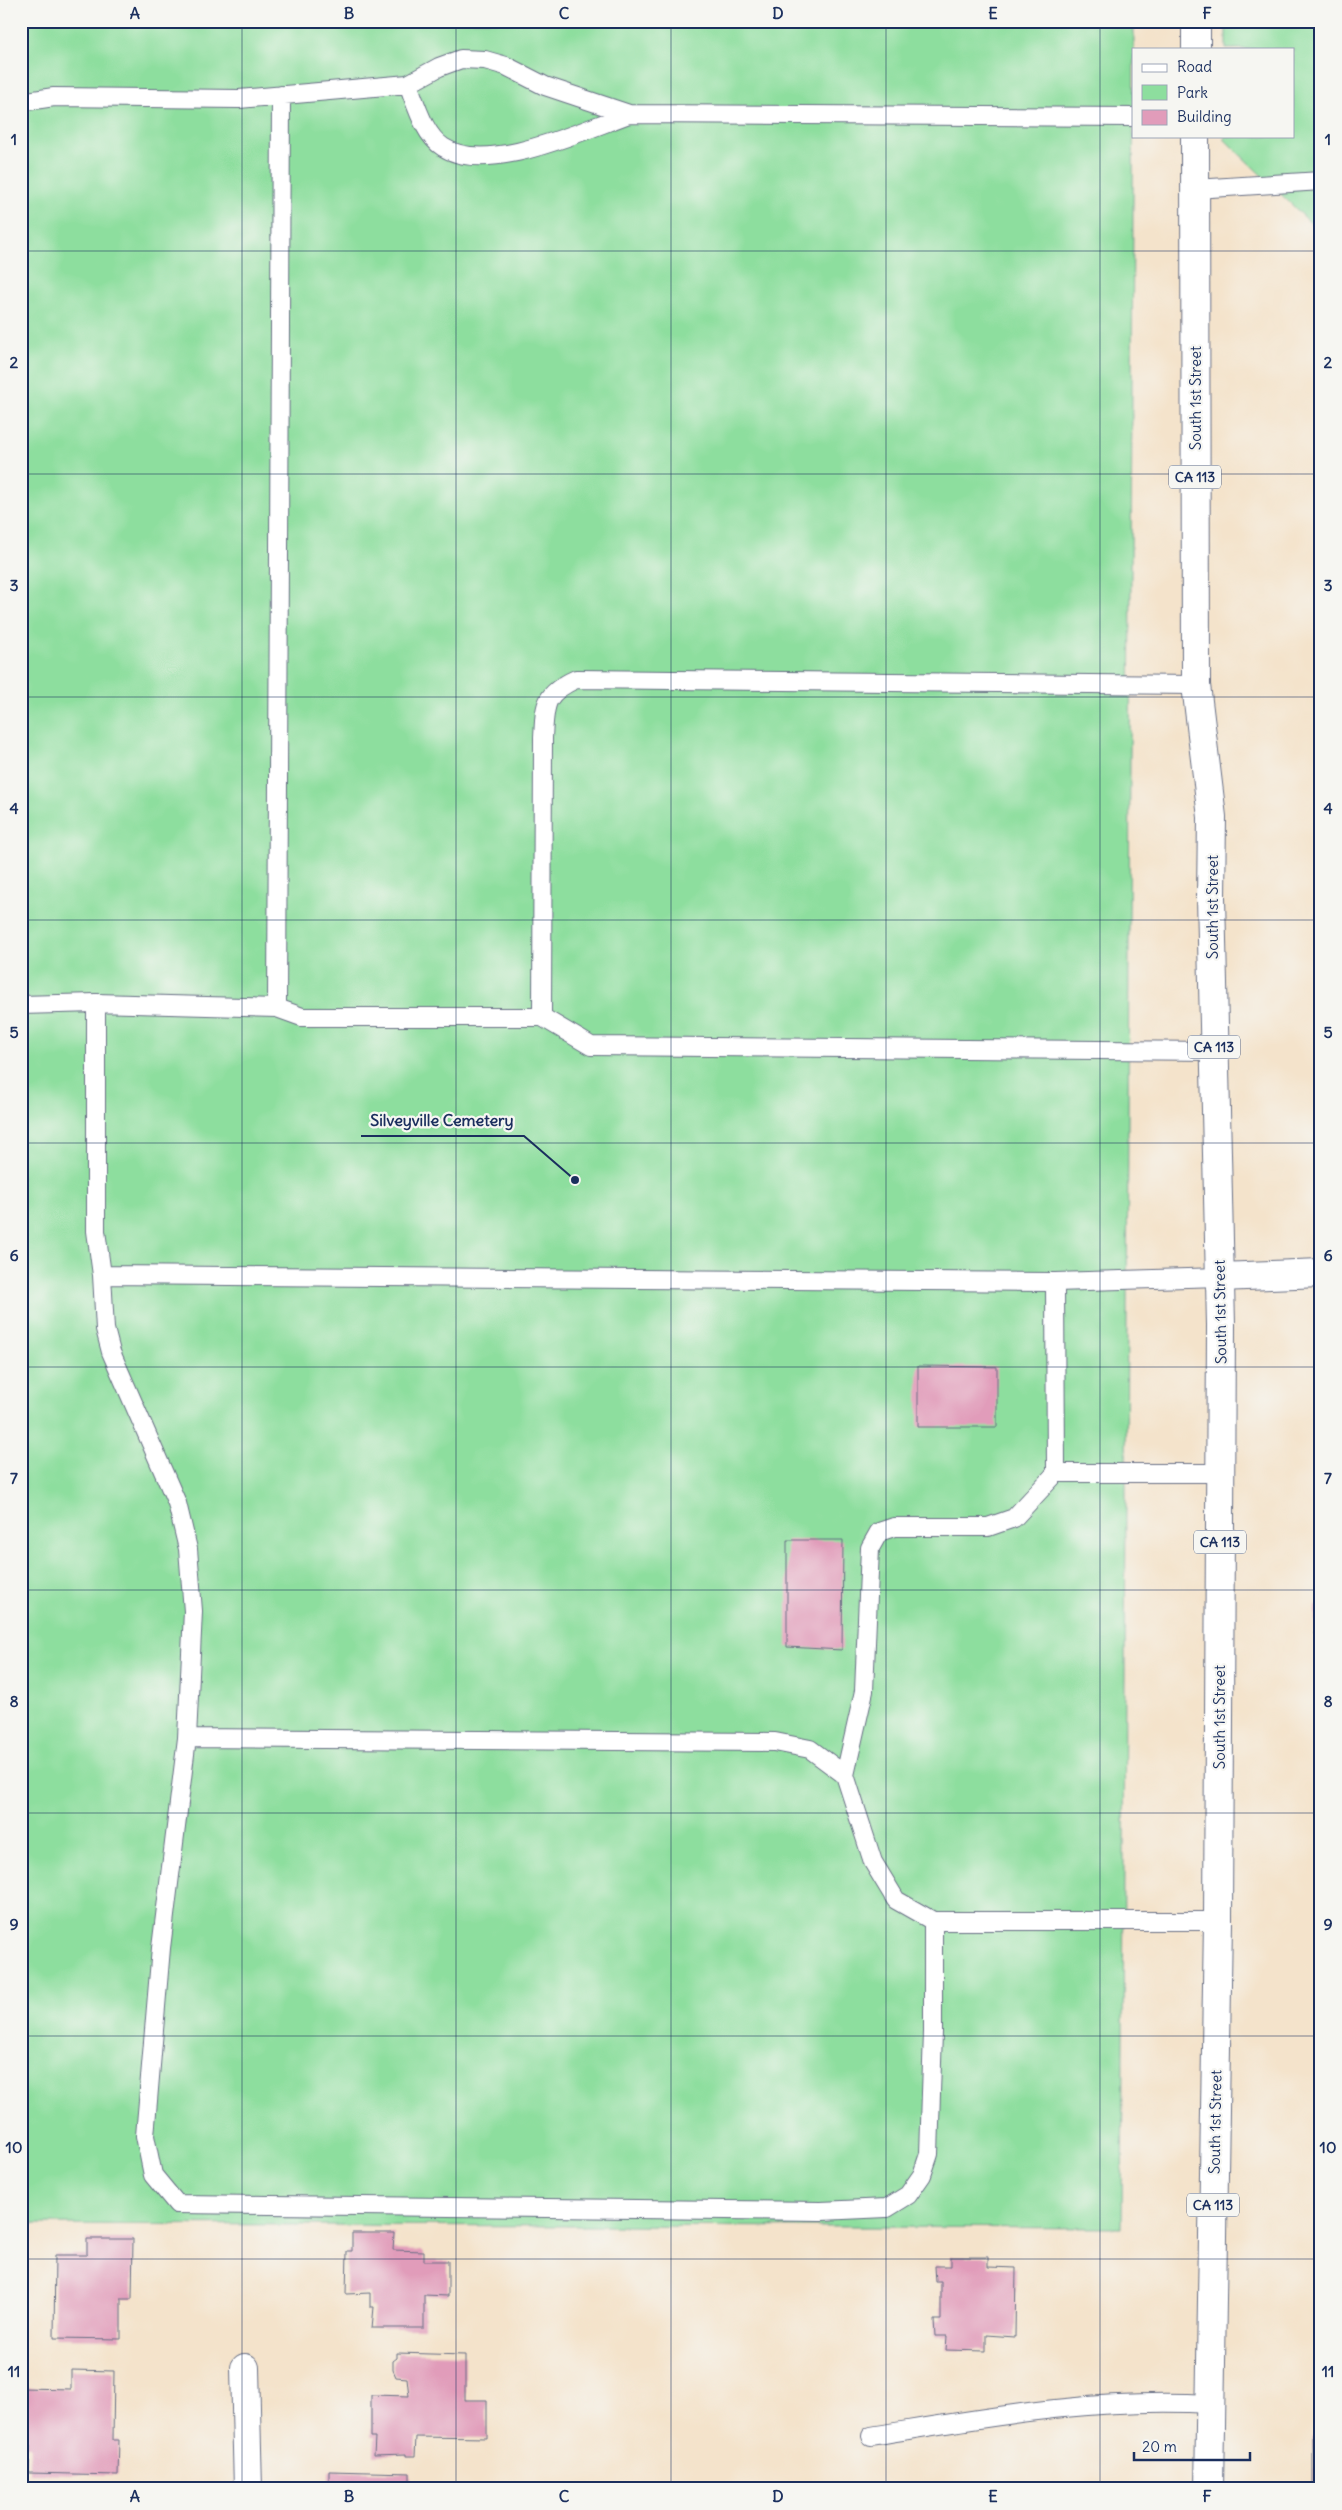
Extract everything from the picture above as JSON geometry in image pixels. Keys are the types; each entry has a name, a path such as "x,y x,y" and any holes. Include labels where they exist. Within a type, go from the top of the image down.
{"main road":[{"path":"1196,21 1196,48"},
{"name":"South 1st Street","path":"1195,138 1196,685 1212,817 1211,897 1220,1277 1218,1921 1209,2489"},
{"path":"1220,1277 1321,1273"},
{"path":"245,2368 248,2489"}],"lane":[{"path":"21,102 54,97 239,98 408,84 439,67 461,59 485,60 506,66 545,86 629,114 1132,117"},
{"path":"408,84 425,126 442,147 469,158 520,153 629,114"},
{"path":"277,1008 281,95"},
{"path":"1195,189 1321,181"},
{"path":"542,1017 542,738 546,703 560,686 576,680 1196,685"},
{"path":"96,1002 96,1231 102,1275 105,1329 112,1352 177,1503 188,1549 193,1611 187,1738 161,1948 145,2136 152,2175 177,2204 802,2211 887,2208 908,2195 922,2175 930,2154 933,2032 932,1921"},
{"path":"21,1005 96,1002 277,1008 302,1017 542,1017 591,1046 1214,1051"},
{"path":"102,1275 1055,1282 1220,1277"},
{"path":"1055,1282 1056,1473 1014,1518 988,1527 894,1527 879,1532 870,1548 864,1691 845,1775 873,1862 896,1900 932,1921 1218,1921"},
{"path":"1056,1473 1220,1473"},
{"path":"187,1738 775,1742 810,1749 845,1775"},
{"path":"871,2436 1028,2411 1167,2402 1210,2404"}],"green space":[{"path":"21,21 1134,21 1134,48 1132,48 1133,138 1122,2228 21,2224"},
{"path":"1226,21 1321,21 1321,233 1225,140 1225,138 1294,138 1294,48 1226,48"}],"building":[{"path":"918,1366 997,1367 997,1427 918,1427"},
{"path":"787,1540 843,1540 842,1650 787,1647"},
{"path":"1315,1605 1321,1605 1321,1634 1315,1634"},
{"path":"352,2233 394,2233 393,2250 424,2251 424,2261 448,2261 448,2296 424,2295 424,2328 372,2328 374,2307 370,2307 370,2293 346,2294 347,2251 352,2251"},
{"path":"87,2239 133,2239 132,2299 121,2299 121,2339 54,2338 55,2255 87,2255"},
{"path":"951,2257 988,2257 988,2267 1016,2268 1015,2337 986,2335 986,2351 946,2350 947,2336 935,2336 934,2320 941,2320 941,2282 936,2282 935,2266 951,2266"},
{"path":"397,2353 465,2355 465,2400 487,2400 487,2438 416,2437 415,2456 406,2456 406,2454 374,2455 375,2437 371,2437 371,2395 409,2396 407,2378 396,2377 393,2370 393,2361 397,2358"},
{"path":"71,2370 114,2371 113,2440 119,2440 118,2475 29,2473 30,2446 21,2446 21,2388 71,2389"},
{"path":"1313,2433 1321,2433 1321,2489 1313,2489"},
{"path":"329,2471 410,2473 410,2489 329,2489"}],"place":[{"name":"Silveyville Cemetery","path":"575,1180"}]}
